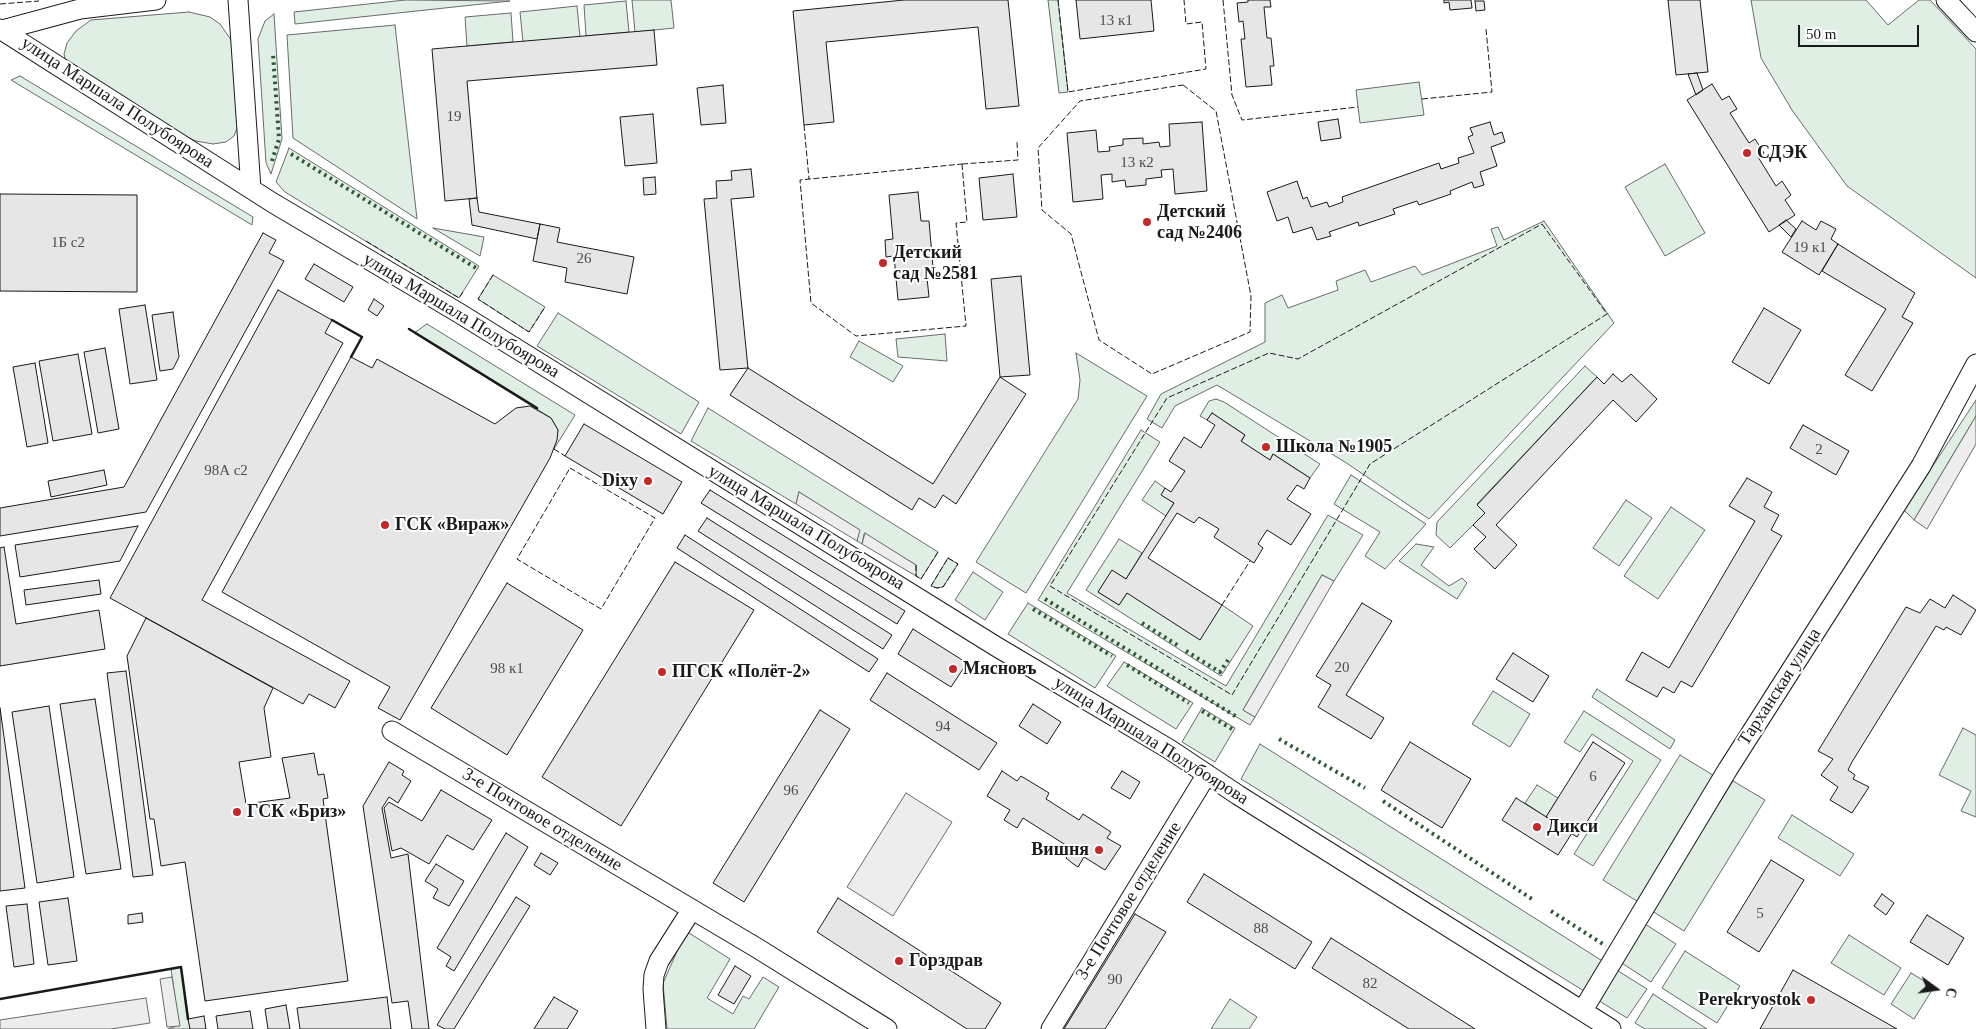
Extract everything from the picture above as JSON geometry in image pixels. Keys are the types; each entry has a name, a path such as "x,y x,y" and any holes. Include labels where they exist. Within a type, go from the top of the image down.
{"street":[{"path":"1,29 80,9 156,0"},
{"path":"238,0 251,189"},
{"path":"1946,0 1976,32"},
{"name":"улица Маршала Полубоярова","path":"1,29 251,189 459,313 997,647 1207,774 1611,1029"},
{"name":"Тарханская улица","path":"1583,1010 1728,769 1921,466 1976,364"},
{"name":"3-е Почтовое отделение","path":"392,731 692,909 887,1029"},
{"name":"3-е Почтовое отделение","path":"1051,1029 1207,774"},
{"path":"656,1029 653,989 654,975 659,961 692,909"}],"green space":[{"path":"405,0 510,1 295,24 294,12"},
{"path":"632,0 671,0 674,28 635,32"},
{"path":"1048,0 1058,0 1068,92 1059,93"},
{"path":"1751,0 1866,0 1888,25 1919,0 1930,0 1976,49 1976,278 1847,186 1792,110 1761,58"},
{"path":"626,1 629,32 586,36 584,5"},
{"path":"577,6 580,37 523,42 520,12"},
{"path":"189,12 210,17 220,24 234,44 239,123 234,136 226,142 213,144 196,141 184,136 66,62 64,54 67,43 76,31 91,20"},
{"path":"511,13 513,42 467,46 465,17"},
{"path":"274,14 282,139 271,174 266,163 258,39 265,21"},
{"path":"395,25 417,219 293,138 287,35"},
{"path":"20,76 253,217 252,225 11,80"},
{"path":"1419,82 1424,115 1360,123 1356,90"},
{"path":"289,148 479,266 459,298 285,192 276,182"},
{"path":"1665,164 1705,233 1665,256 1625,187"},
{"path":"1544,221 1614,323 1429,519 1345,462 1217,385 1175,406 1162,428 1147,419 1161,394 1265,342 1265,303 1282,295 1288,308 1338,290 1336,281 1365,270 1371,282 1415,266 1422,275 1497,246 1491,229 1498,227 1504,240"},
{"path":"433,228 484,237 480,256"},
{"path":"493,275 545,307 529,332 478,299"},
{"path":"558,313 699,402 681,434 537,346"},
{"path":"427,324 575,415 554,449 558,430 551,418 414,333"},
{"path":"945,334 947,361 898,357 896,339"},
{"path":"859,341 903,366 893,382 850,357"},
{"path":"1076,353 1147,396 1026,593 976,562 1078,399 1080,380"},
{"path":"1585,366 1597,377 1477,504 1485,513 1450,548 1436,535 1437,522"},
{"path":"1216,399 1224,402 1320,464 1310,478 1273,454 1270,460 1241,442 1245,435 1212,413 1207,420 1200,416 1209,401"},
{"path":"1976,400 1976,416 1914,520 1904,510"},
{"path":"708,408 938,552 921,579 916,576 916,565 864,534 862,544 857,541 859,530 799,492 796,504 691,441"},
{"path":"1141,430 1160,442 1067,593 1226,686 1328,515 1363,535 1334,581 1322,575 1243,710 1255,717 1250,725 1038,600"},
{"path":"1351,475 1426,524 1385,569 1365,556 1380,532 1334,504"},
{"path":"1155,481 1165,488 1162,495 1174,503 1166,516 1142,500"},
{"path":"1626,500 1652,518 1619,566 1593,548"},
{"path":"1671,507 1705,530 1658,599 1624,576"},
{"path":"1119,539 1142,553 1126,579 1112,571 1098,592 1119,605 1127,593 1222,605 1253,626 1221,676 1086,590"},
{"path":"1416,544 1434,547 1421,565 1449,586 1462,578 1467,583 1457,599 1399,561"},
{"path":"948,558 958,564 943,587 931,586"},
{"path":"973,572 1003,592 985,620 955,600"},
{"path":"1028,603 1116,656 1095,688 1008,634"},
{"path":"1124,662 1193,703 1176,729 1107,686"},
{"path":"1597,689 1675,740 1670,749 1592,697"},
{"path":"1493,691 1530,714 1510,747 1472,724"},
{"path":"1202,708 1235,728 1215,762 1182,742"},
{"path":"1584,711 1661,760 1593,866 1574,854 1633,761 1592,734 1580,752 1564,742"},
{"path":"1963,728 1976,735 1976,817 1961,811 1971,791 1939,775"},
{"path":"1260,744 1604,962 1584,991 1241,779"},
{"path":"1680,755 1716,777 1640,903 1603,880"},
{"path":"1733,781 1765,800 1684,931 1652,911"},
{"path":"1537,785 1558,798 1546,817 1525,803"},
{"path":"1792,815 1854,854 1840,876 1778,838"},
{"path":"1645,924 1676,944 1651,982 1620,962"},
{"path":"686,931 730,959 707,998 733,1014 743,996 749,999 763,977 779,987 754,1029 667,1029 663,983"},
{"path":"1849,935 1901,968 1884,995 1831,963"},
{"path":"1685,951 1740,986 1717,1023 1662,988"},
{"path":"181,967 190,1029 168,1029 179,1025 171,969"},
{"path":"1615,969 1647,989 1627,1018 1596,999"},
{"path":"1911,973 1934,987 1914,1019 1891,1004"},
{"path":"1653,994 1707,1029 1645,1029 1635,1023"},
{"path":"1230,999 1257,1017 1249,1029 1211,1029"}],"shaded area":[{"path":"1976,416 1976,444 1927,529 1914,520"},
{"path":"799,492 860,530 857,541 796,504"},
{"path":"865,533 916,565 916,576 862,544"},
{"path":"1322,575 1334,581 1255,717 1243,710"},
{"path":"906,793 952,822 893,916 847,887"},
{"path":"172,977 180,1026 167,1027 160,979"},
{"path":"146,998 150,1023 111,1029 0,1029 0,1020"}],"building":[{"path":"904,0 1008,0 1019,106 986,109 978,27 826,42 834,122 804,125 793,11"},
{"path":"1076,0 1151,0 1154,31 1080,39"},
{"path":"1248,0 1270,0 1271,7 1264,7 1267,38 1271,38 1274,66 1270,66 1272,85 1246,87 1241,39 1245,39 1243,21 1239,22 1237,3 1248,2"},
{"path":"1444,0 1471,0 1472,8 1450,10 1449,2 1444,3"},
{"path":"1668,0 1700,0 1708,72 1676,75"},
{"path":"1475,1 1484,1 1485,10 1476,11"},
{"path":"654,30 657,65 467,81 477,198 445,201 432,49"},
{"path":"1697,73 1703,90 1696,95 1688,74"},
{"path":"1712,84 1722,100 1729,96 1737,109 1730,113 1749,143 1755,139 1764,153 1758,157 1776,186 1782,181 1791,195 1785,200 1795,215 1769,232 1687,100"},
{"path":"723,85 726,123 701,125 697,88"},
{"path":"653,114 657,163 625,166 620,117"},
{"path":"1338,119 1341,138 1321,141 1318,122"},
{"path":"1202,122 1207,191 1175,194 1173,169 1161,170 1162,177 1146,179 1146,185 1126,187 1125,180 1112,182 1112,174 1101,175 1103,199 1073,202 1067,133 1096,130 1098,152 1110,151 1109,147 1123,145 1123,139 1143,138 1143,144 1159,142 1160,147 1170,146 1169,124"},
{"path":"1490,122 1494,135 1502,132 1505,142 1491,147 1497,166 1480,172 1484,185 1474,188 1472,182 1450,191 1451,194 1419,205 1417,201 1393,209 1395,214 1359,226 1358,222 1329,232 1331,236 1317,240 1312,227 1293,233 1288,217 1277,221 1267,192 1297,181 1303,199 1307,197 1311,207 1327,202 1329,207 1343,202 1342,197 1439,163 1441,169 1459,163 1458,158 1474,153 1468,137 1473,135 1470,128"},
{"path":"751,169 754,197 731,199 748,368 720,370 704,199 717,198 716,181 732,180 731,171"},
{"path":"1013,174 1017,217 983,220 979,178"},
{"path":"655,177 656,194 644,195 643,178"},
{"path":"918,192 921,221 929,221 933,267 926,268 929,297 898,300 894,256 886,257 885,240 893,239 889,195"},
{"path":"0,194 137,195 137,292 0,291"},
{"path":"477,198 479,212 540,224 537,239 472,225 469,199"},
{"path":"1786,220 1796,229 1791,237 1779,225"},
{"path":"1802,221 1816,230 1821,221 1836,229 1831,239 1838,244 1819,275 1782,252"},
{"path":"540,224 560,228 557,242 634,257 627,294 565,282 567,268 533,261"},
{"path":"263,233 276,240 269,253 284,261 146,512 0,536 0,508 124,487"},
{"path":"1838,244 1915,293 1902,317 1913,323 1872,391 1845,375 1886,309 1822,271"},
{"path":"314,264 353,287 344,302 305,279"},
{"path":"1021,276 1030,375 1000,377 991,279"},
{"path":"278,290 332,320 325,333 343,343 202,600 350,681 335,708 309,694 303,704 110,598"},
{"path":"374,299 384,306 377,316 368,310"},
{"path":"145,305 157,380 130,384 119,309"},
{"path":"1764,308 1801,330 1769,384 1732,362"},
{"path":"173,312 179,357 173,369 160,371 152,315"},
{"path":"105,348 119,429 98,433 84,352"},
{"path":"78,354 92,434 53,441 39,361"},
{"name":"ГСК «Вираж»","path":"351,357 372,368 377,359 495,424 516,408 530,406 551,418 558,430 557,440 550,458 400,720 378,708 390,687 222,592"},
{"path":"35,363 48,443 27,447 13,367"},
{"path":"748,368 933,484 1000,377 1026,394 956,504 943,495 935,508 919,498 912,510 730,395"},
{"path":"1613,374 1622,382 1631,374 1657,399 1636,422 1613,400 1496,525 1517,545 1495,569 1474,549 1486,537 1473,525 1485,513 1477,505 1597,377 1604,384"},
{"path":"1212,413 1245,435 1241,441 1270,460 1273,454 1310,478 1304,489 1297,485 1287,499 1311,514 1291,545 1267,530 1258,544 1263,548 1254,563 1214,537 1219,529 1199,517 1194,523 1177,513 1148,558 1222,605 1200,640 1127,593 1119,605 1098,592 1112,570 1126,579 1174,503 1161,495 1165,488 1171,492 1185,471 1169,461 1184,437 1201,448 1215,425 1207,420"},
{"path":"584,424 682,482 663,514 565,456"},
{"path":"1803,425 1849,451 1836,475 1790,448"},
{"path":"104,470 107,485 51,497 48,481"},
{"path":"1747,478 1772,492 1764,507 1779,515 1771,530 1782,536 1692,687 1681,681 1674,693 1663,687 1657,697 1626,680 1642,652 1669,668 1755,521 1729,506"},
{"path":"710,490 905,611 897,624 701,503"},
{"path":"707,518 892,635 883,649 698,531"},
{"path":"138,526 120,561 20,577 15,545"},
{"path":"685,535 878,659 869,672 677,548"},
{"path":"4,547 16,624 99,610 105,649 0,666 0,548"},
{"name":"ПГСК «Полёт-2»","path":"675,562 754,610 621,826 542,777"},
{"path":"99,580 101,594 26,605 24,590"},
{"path":"507,583 583,630 507,755 431,708"},
{"path":"1953,595 1976,610 1961,635 1946,627 1944,630 1936,626 1852,762 1848,770 1855,775 1853,779 1869,787 1852,813 1830,800 1838,787 1821,775 1833,759 1818,751 1906,607 1920,613 1930,599 1945,608"},
{"path":"1362,603 1392,621 1346,695 1384,718 1371,739 1318,707 1331,685 1316,676"},
{"name":"ГСК «Бриз»","path":"146,618 273,688 264,708 271,757 239,762 246,804 290,798 282,758 314,753 318,775 324,774 328,798 323,799 348,981 205,1001 185,862 161,866 154,819 150,819 127,656"},
{"path":"913,629 967,663 951,687 898,654"},
{"path":"1513,653 1549,676 1533,702 1496,679"},
{"path":"126,671 153,875 133,877 107,673"},
{"path":"887,673 997,743 979,770 870,700"},
{"path":"95,699 121,869 86,874 60,704"},
{"path":"1033,704 1061,722 1047,744 1019,726"},
{"path":"49,706 74,877 37,883 12,712"},
{"path":"0,708 25,888 0,891"},
{"path":"820,710 850,729 744,902 713,883"},
{"path":"1410,742 1471,779 1442,828 1381,790"},
{"path":"1593,742 1625,763 1577,837 1546,817"},
{"path":"389,762 404,771 402,775 411,781 398,803 389,797 382,808 391,858 408,854 429,1029 412,1029 408,1001 392,1003 363,806"},
{"path":"1002,771 1017,781 1021,776 1049,793 1046,799 1079,820 1083,814 1111,832 1107,838 1121,846 1105,870 1084,857 1078,867 1066,858 1072,849 1023,818 1017,828 1004,820 1010,810 987,796"},
{"path":"1122,771 1140,782 1130,799 1111,788"},
{"path":"441,790 492,820 473,850 447,835 429,864 401,848 392,851 384,808 389,802 422,821"},
{"name":"Дикси","path":"1516,798 1572,833 1558,855 1502,820"},
{"path":"506,833 528,847 454,971 446,966 451,957 437,948"},
{"path":"541,853 558,863 550,875 534,865"},
{"path":"1771,860 1804,880 1759,952 1727,932"},
{"path":"436,864 464,881 449,906 433,898 438,889 425,881"},
{"path":"1204,874 1312,942 1295,969 1187,902"},
{"path":"1882,894 1894,903 1886,915 1874,906"},
{"path":"516,897 530,906 454,1029 445,1029 437,1025"},
{"path":"68,898 77,961 48,965 39,902"},
{"path":"838,898 1001,1003 985,1029 967,1029 817,932"},
{"path":"27,904 34,964 14,967 6,906"},
{"path":"142,913 143,922 128,924 128,915"},
{"path":"1135,914 1166,932 1105,1029 1064,1029"},
{"path":"1927,915 1964,938 1948,965 1910,942"},
{"path":"1331,938 1475,1029 1409,1029 1312,968"},
{"path":"735,966 751,976 734,1004 718,995"},
{"name":"Perekryostok","path":"1793,970 1897,1029 1760,1029"},
{"path":"387,997 391,1029 300,1029 297,1008"},
{"path":"554,997 578,1011 567,1029 534,1029"},
{"path":"286,1005 290,1029 268,1029 265,1009"},
{"path":"250,1011 253,1029 218,1029 216,1016"},
{"path":"204,1016 206,1029 190,1029 188,1019"}],"hedge":[{"path":"272,161 279,139 273,54"},
{"path":"291,154 476,268"},
{"path":"1045,599 1237,717"},
{"path":"1033,609 1112,656"},
{"path":"1142,623 1179,646"},
{"path":"1186,651 1220,672 1228,660"},
{"path":"1127,665 1189,703"},
{"path":"1202,711 1232,729"},
{"path":"1279,739 1365,788"},
{"path":"1383,801 1535,901"},
{"path":"1551,911 1606,946"}],"fence":[{"path":"1058,0 1068,92 1206,69 1202,22 1186,24 1184,0"},
{"path":"1223,0 1232,95 1242,120 1358,107"},
{"path":"0,4 39,1"},
{"path":"1422,99 1492,92 1486,29"},
{"path":"1183,85 1216,111 1251,296 1250,332 1152,374 1099,340 1071,234 1042,210 1038,148 1080,101 1183,85"},
{"path":"804,125 809,179"},
{"path":"962,164 1018,160 1017,142"},
{"path":"962,164 967,222 956,223 966,326 856,336 811,303 800,180 962,164"},
{"path":"1542,224 1607,314 1370,464 1232,695 1050,586 1167,398 1269,353 1298,359 1542,224"},
{"path":"366,241 459,298 463,292"},
{"path":"493,275 478,299 529,332 545,307"},
{"path":"554,449 565,456"},
{"path":"570,468 655,518 601,609 517,559 570,468"},
{"path":"916,565 916,576 921,579 938,552"},
{"path":"948,558 958,564 943,587 931,586 948,558"},
{"path":"1222,605 1250,561"}],"wall":[{"path":"332,320 362,337 351,357"},
{"path":"409,329 537,408"},
{"path":"0,999 181,967 188,1019"}],"place":[{"name":"СДЭК","path":"1747,153"},
{"name":"Детский сад №2406","path":"1147,222"},
{"name":"Детский сад №2581","path":"883,263"},
{"name":"Школа №1905","path":"1266,447"},
{"name":"Dixy","path":"648,481"},
{"name":"ГСК «Вираж»","path":"385,525"},
{"name":"Мясновъ","path":"953,669"},
{"name":"ПГСК «Полёт-2»","path":"662,672"},
{"name":"ГСК «Бриз»","path":"237,812"},
{"name":"Дикси","path":"1537,827"},
{"name":"Вишня","path":"1099,850"},
{"name":"Горздрав","path":"899,961"},
{"name":"Perekryostok","path":"1811,1000"}]}
